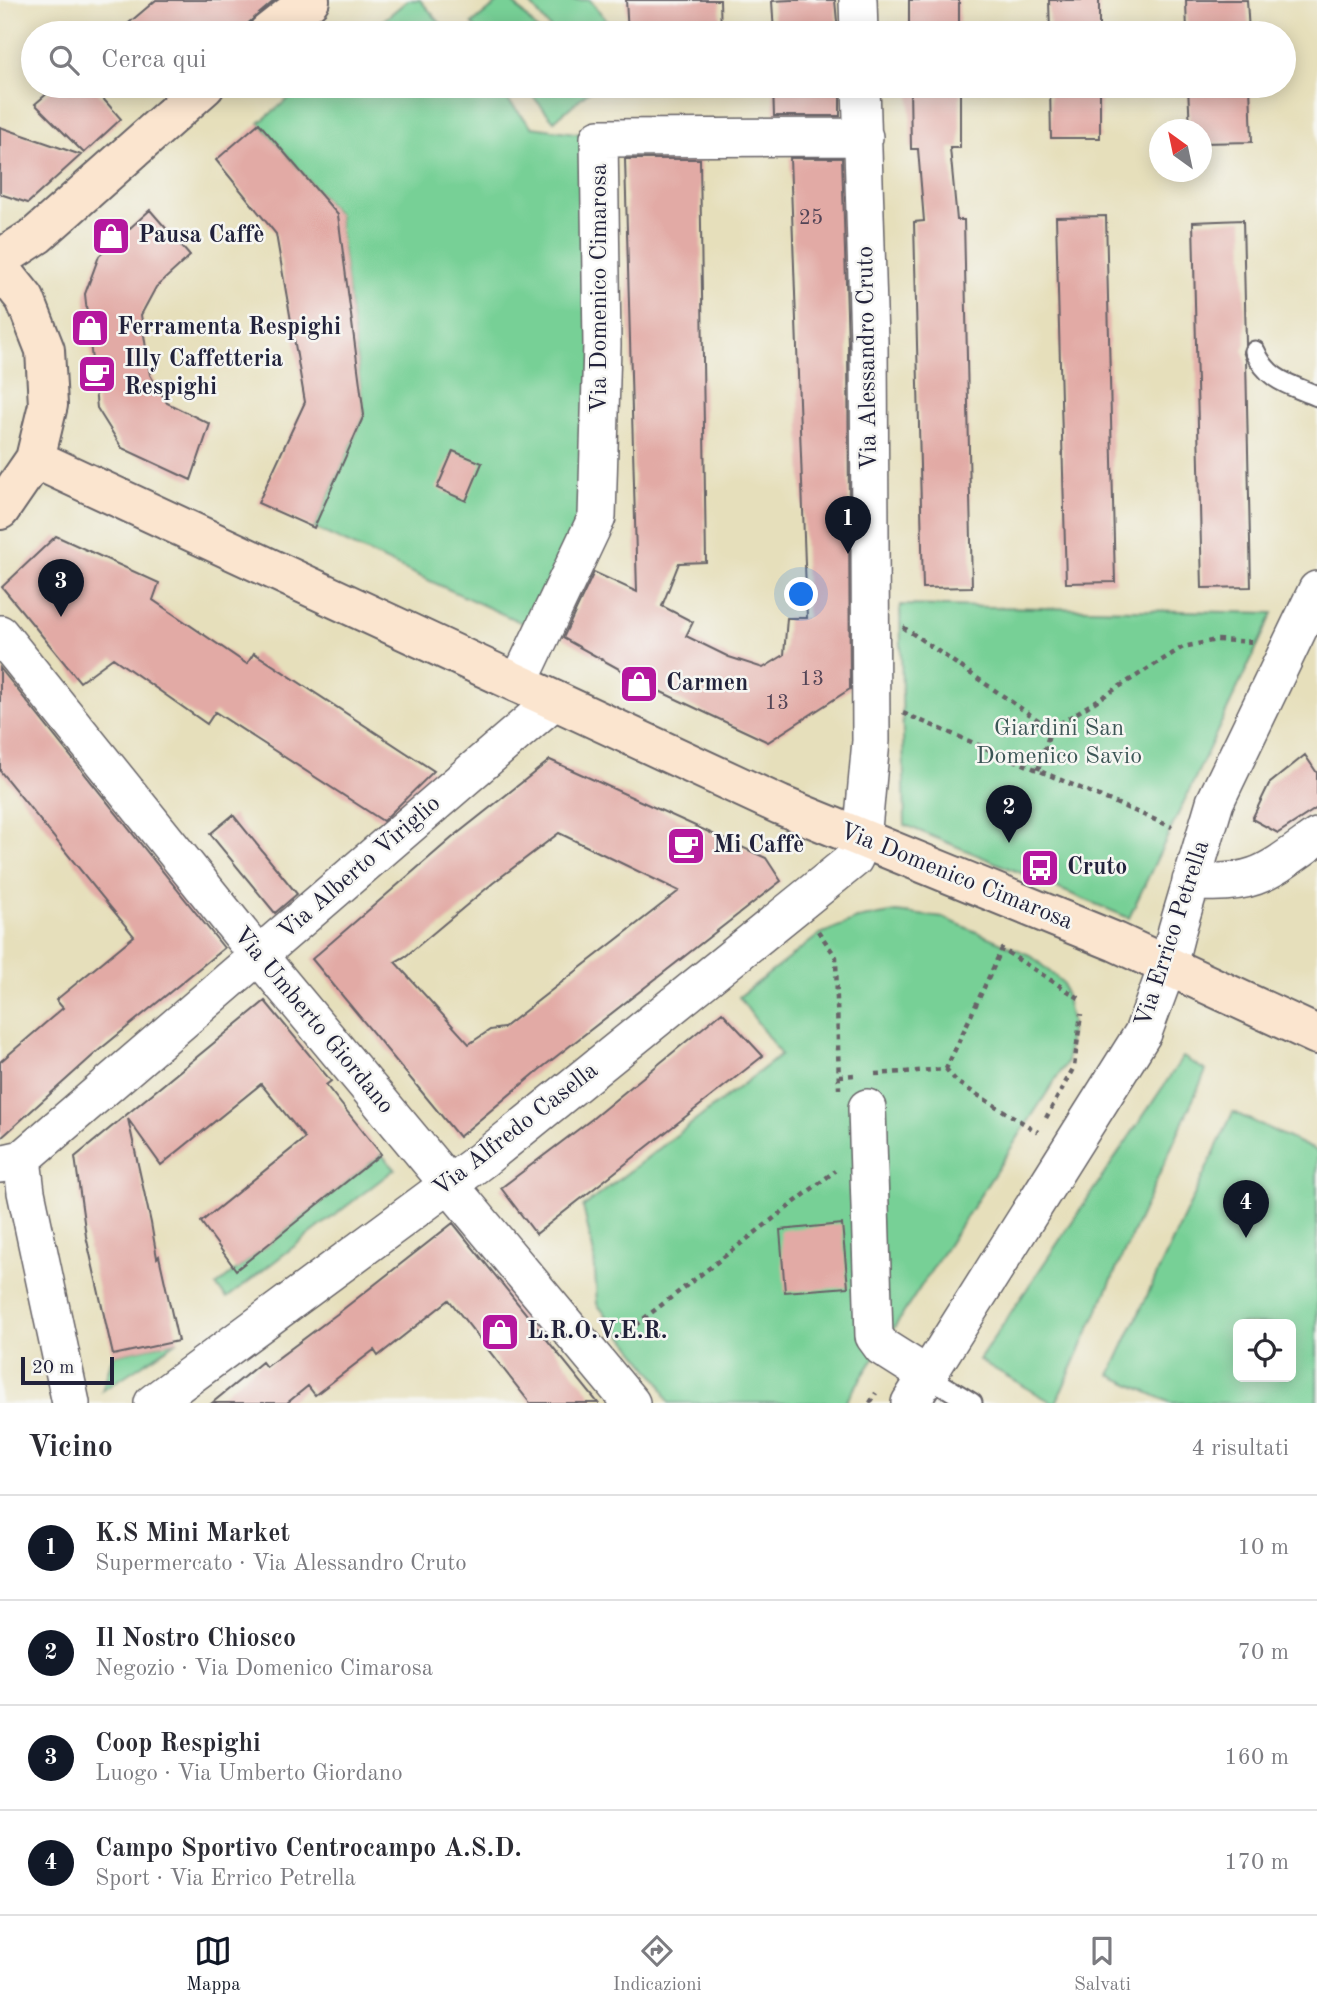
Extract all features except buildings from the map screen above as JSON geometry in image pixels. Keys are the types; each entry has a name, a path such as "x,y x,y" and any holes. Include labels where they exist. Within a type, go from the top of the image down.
{"street":[{"path":"283,21 310,0"},
{"path":"858,0 859,21"},
{"path":"0,259 37,235 191,98"},
{"name":"Via Alessandro Cruto","path":"862,98 869,354 871,741 862,840"},
{"name":"Via Domenico Cimarosa","path":"518,684 597,517 602,345 599,138 864,138"},
{"path":"0,268 25,299 45,350 48,405 35,459 0,510"},
{"name":"Via Domenico Cimarosa","path":"35,459 780,805 1168,965 1317,1035"},
{"name":"Via Errico Petrella","path":"919,1389 1143,1033 1168,965 1215,802 1317,590"},
{"name":"Via Umberto Giordano","path":"0,634 258,955 631,1403"},
{"name":"Via Alberto Viriglio","path":"11,1161 258,955 555,700"},
{"path":"1191,881 1220,884 1248,880 1282,862 1317,837"},
{"name":"Via Alfredo Casella","path":"153,1403 482,1160 854,859 862,840"},
{"path":"867,1108 874,1336 919,1389"},
{"path":"11,1161 26,1192 71,1403"}],"lane":[{"path":"1255,351 1260,362 1273,377 1317,396"},
{"path":"919,1389 972,1403"}],"path":[{"path":"900,625 1051,729"},
{"path":"1038,771 1051,729 1183,647 1216,640 1260,642"},
{"path":"902,713 1174,828 1185,806 1209,819"},
{"path":"802,901 836,957 840,1108 867,1108"},
{"path":"946,1069 1002,949 1082,1000"},
{"path":"839,1076 946,1069"},
{"path":"946,1069 958,1083 1038,1132"},
{"path":"595,1357 868,1145"}],"green space":[{"path":"408,0 420,0 438,21 383,21"},
{"path":"501,0 511,0 529,21 476,21"},
{"path":"527,0 590,0 607,21 544,21"},
{"path":"289,98 506,98 532,127 605,137 597,517 542,632 314,528 364,415 338,215 259,123"},
{"path":"534,98 581,98 554,121"},
{"name":"Giardini San Domenico Savio","path":"900,605 1273,613 1129,918 905,825"},
{"path":"896,912 944,918 1030,955 1063,983 1071,1021 1067,1062 845,1403 669,1403 659,1381 597,1304 594,1255 583,1207 781,1055 739,997 820,934 857,919"},
{"path":"1183,1057 1206,1071 1056,1403 1053,1403 979,1360"},
{"path":"1233,1112 1317,1151 1317,1403 1171,1403 1110,1375"},
{"path":"381,1154 395,1169 227,1298 216,1286"},
{"path":"178,1341 102,1391 113,1355"}],"place":[{"name":"Pausa Caffè","path":"111,236"},
{"name":"Ferramenta Respighi","path":"90,328"},
{"name":"Illy Caffetteria Respighi","path":"97,374"},
{"name":"K.S Mini Market","path":"848,554"},
{"name":"Coop Respighi","path":"61,617"},
{"name":"Carmen","path":"639,684"},
{"name":"Il Nostro Chiosco","path":"1009,843"},
{"name":"Mi Caffè","path":"686,846"},
{"name":"Cruto","path":"1040,868"},
{"name":"Campo Sportivo Centrocampo A.S.D.","path":"1246,1238"},
{"name":"L.R.O.V.E.R.","path":"500,1332"}]}
